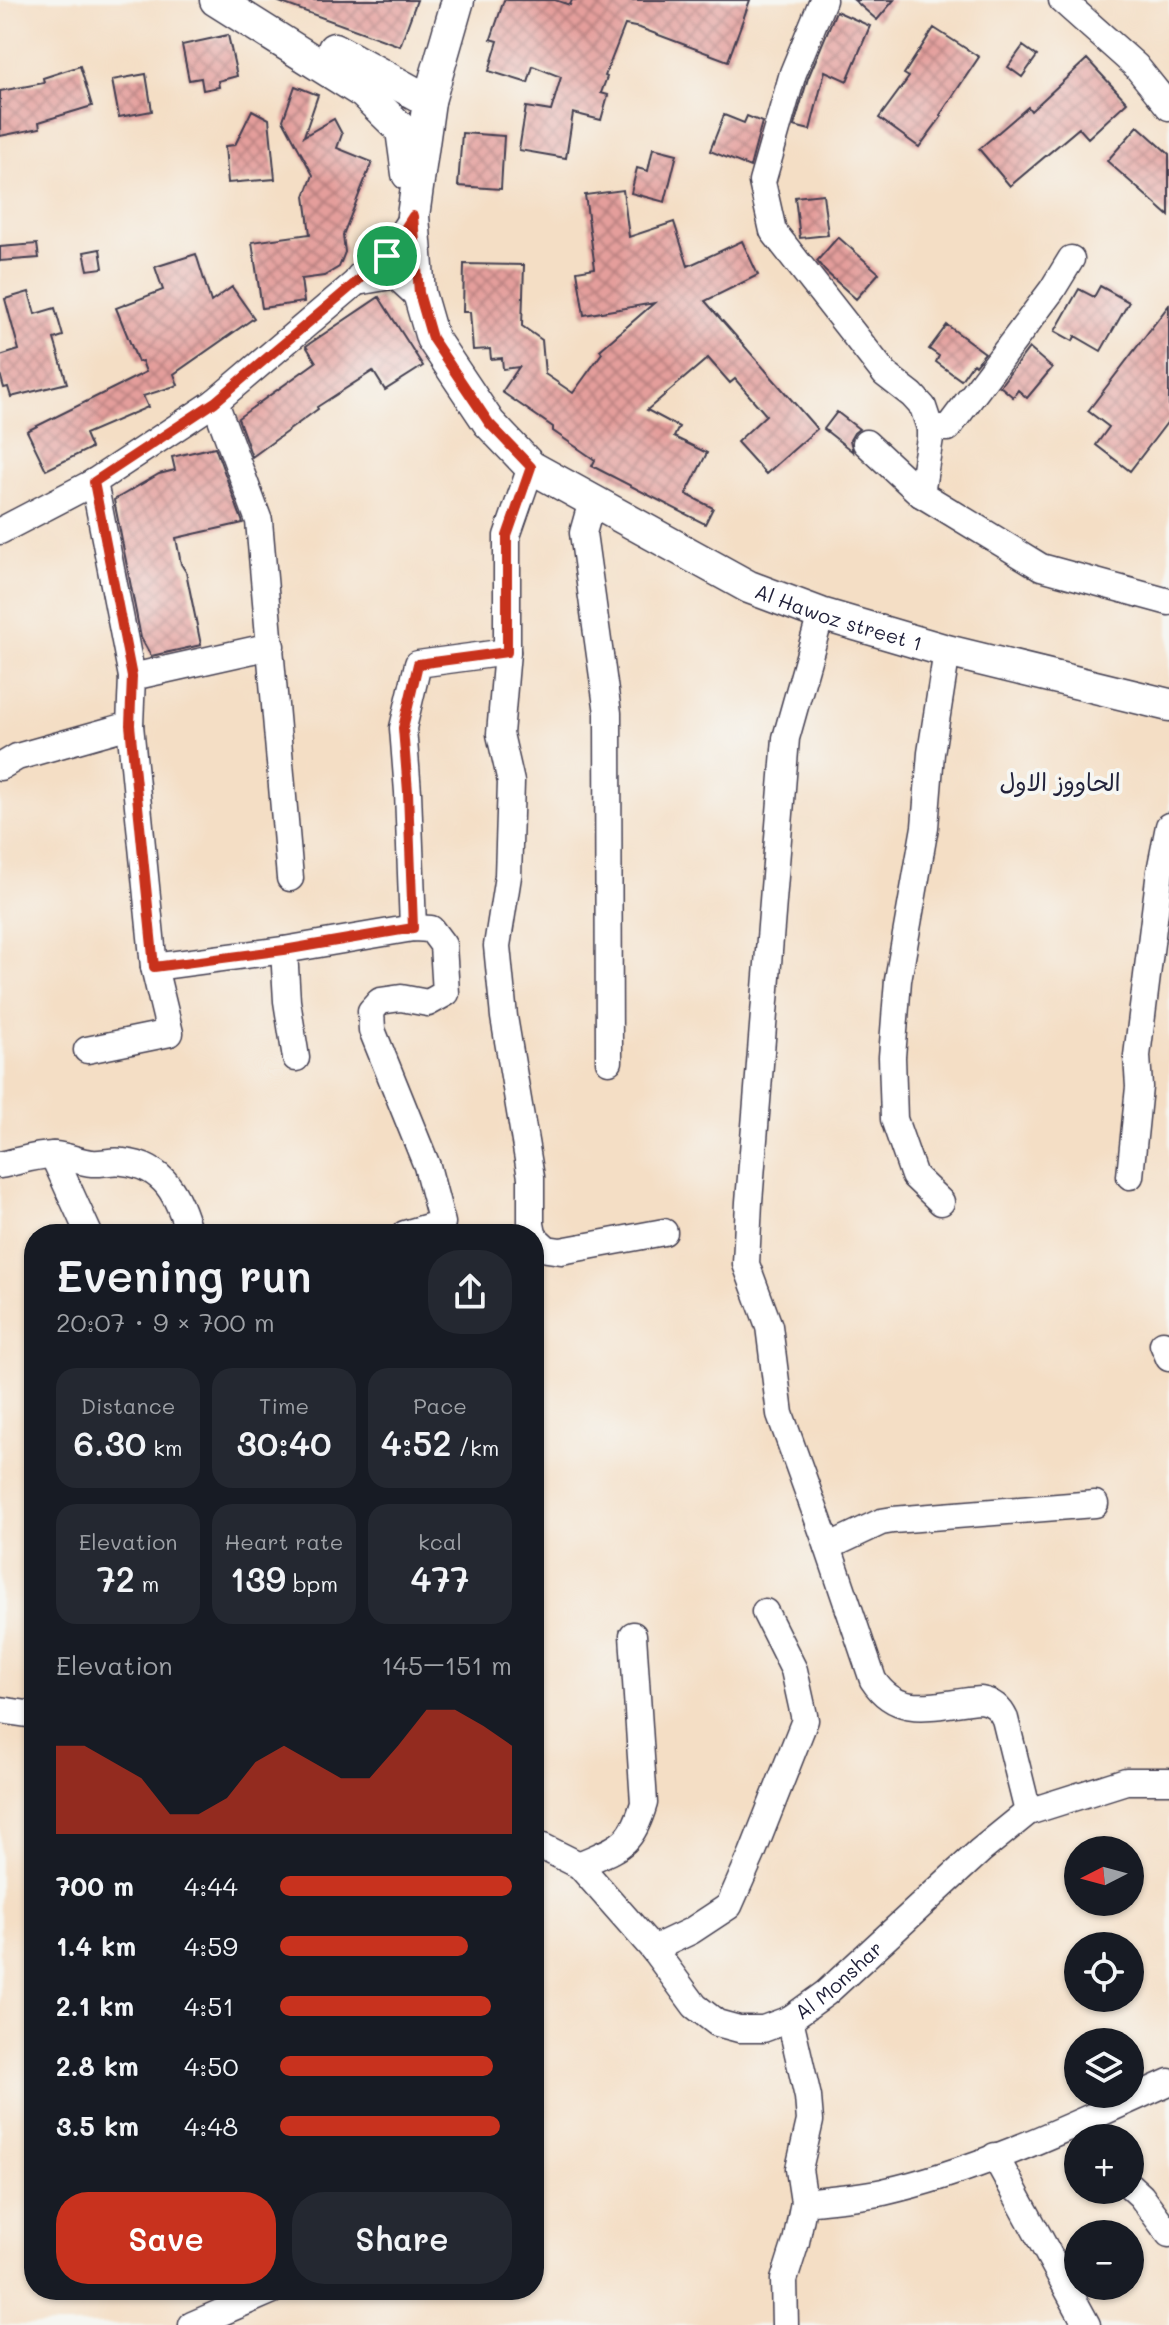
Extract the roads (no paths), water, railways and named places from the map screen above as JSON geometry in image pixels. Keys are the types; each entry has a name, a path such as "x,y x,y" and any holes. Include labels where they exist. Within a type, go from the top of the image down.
{"main road":[{"path":"216,0 364,93 402,130 413,216"},
{"path":"254,0 367,69 429,101"},
{"path":"413,216 429,101 458,0"},
{"name":"Al Hawoz street 1","path":"413,216 419,293 432,338 489,423 531,467 749,587 821,614 947,651 1169,705"},
{"path":"362,278 396,272 419,293"}],"street":[{"path":"823,0 793,73 762,182 773,231 885,374 916,399 928,417 930,428 921,494"},
{"path":"1062,0 1136,66 1169,107"},
{"path":"0,531 94,482 215,402 387,256 413,216"},
{"path":"930,428 948,428 1052,290 1071,259"},
{"path":"215,402 259,521 290,878"},
{"path":"866,443 921,494 1041,567 1169,602"},
{"path":"531,467 507,536 507,652 500,734 511,782 508,876 497,946 504,1017 531,1177 531,1224"},
{"path":"87,1050 170,1033 154,967 130,725 132,677 94,482"},
{"path":"592,501 583,533 608,713 609,1061"},
{"path":"821,614 786,738 745,1251 750,1279 769,1326 780,1414 871,1676 879,1689 896,1703 907,1706 981,1700 994,1704 1006,1721 1028,1812"},
{"path":"132,677 271,646"},
{"path":"941,1202 914,1176 894,1119 892,1057 898,980 925,827 931,753 947,651"},
{"path":"413,928 403,728 418,664 507,652"},
{"path":"0,767 17,757 130,725"},
{"path":"1130,1176 1139,1087 1137,1056 1160,871 1169,826"},
{"path":"154,967 284,950 413,928 431,929 443,945 446,993 428,1003 401,998 380,1001 371,1011 372,1030 427,1166 442,1223 439,1224"},
{"path":"284,950 287,1001 296,1058"},
{"path":"0,1165 53,1155 94,1164 106,1161 133,1163 156,1174 174,1192 186,1224"},
{"path":"53,1155 84,1224"},
{"path":"544,1246 561,1251 664,1232"},
{"path":"828,1547 881,1522 893,1520 1095,1504"},
{"path":"653,1949 691,1931 729,1906 805,1720 794,1670 765,1612"},
{"path":"579,1865 624,1844 638,1825 644,1803 633,1635"},
{"path":"0,1710 24,1714"},
{"name":"Al Monshar","path":"544,1848 579,1865 653,1949 695,2006 717,2023 739,2029 763,2029 790,2019 826,1993 980,1851 1028,1812 1126,1781 1169,1781"},
{"path":"785,2325 784,2280 804,2202 799,2169 810,2121 808,2097 790,2019"},
{"path":"1093,2124 1169,2082"},
{"path":"804,2202 881,2192 937,2177 995,2156 1064,2139"},
{"path":"995,2156 1087,2325"},
{"path":"1144,2200 1169,2234"},
{"path":"192,2325 250,2300"}],"district":[{"name":"الحاووز الاول","path":"1060,781"}]}
